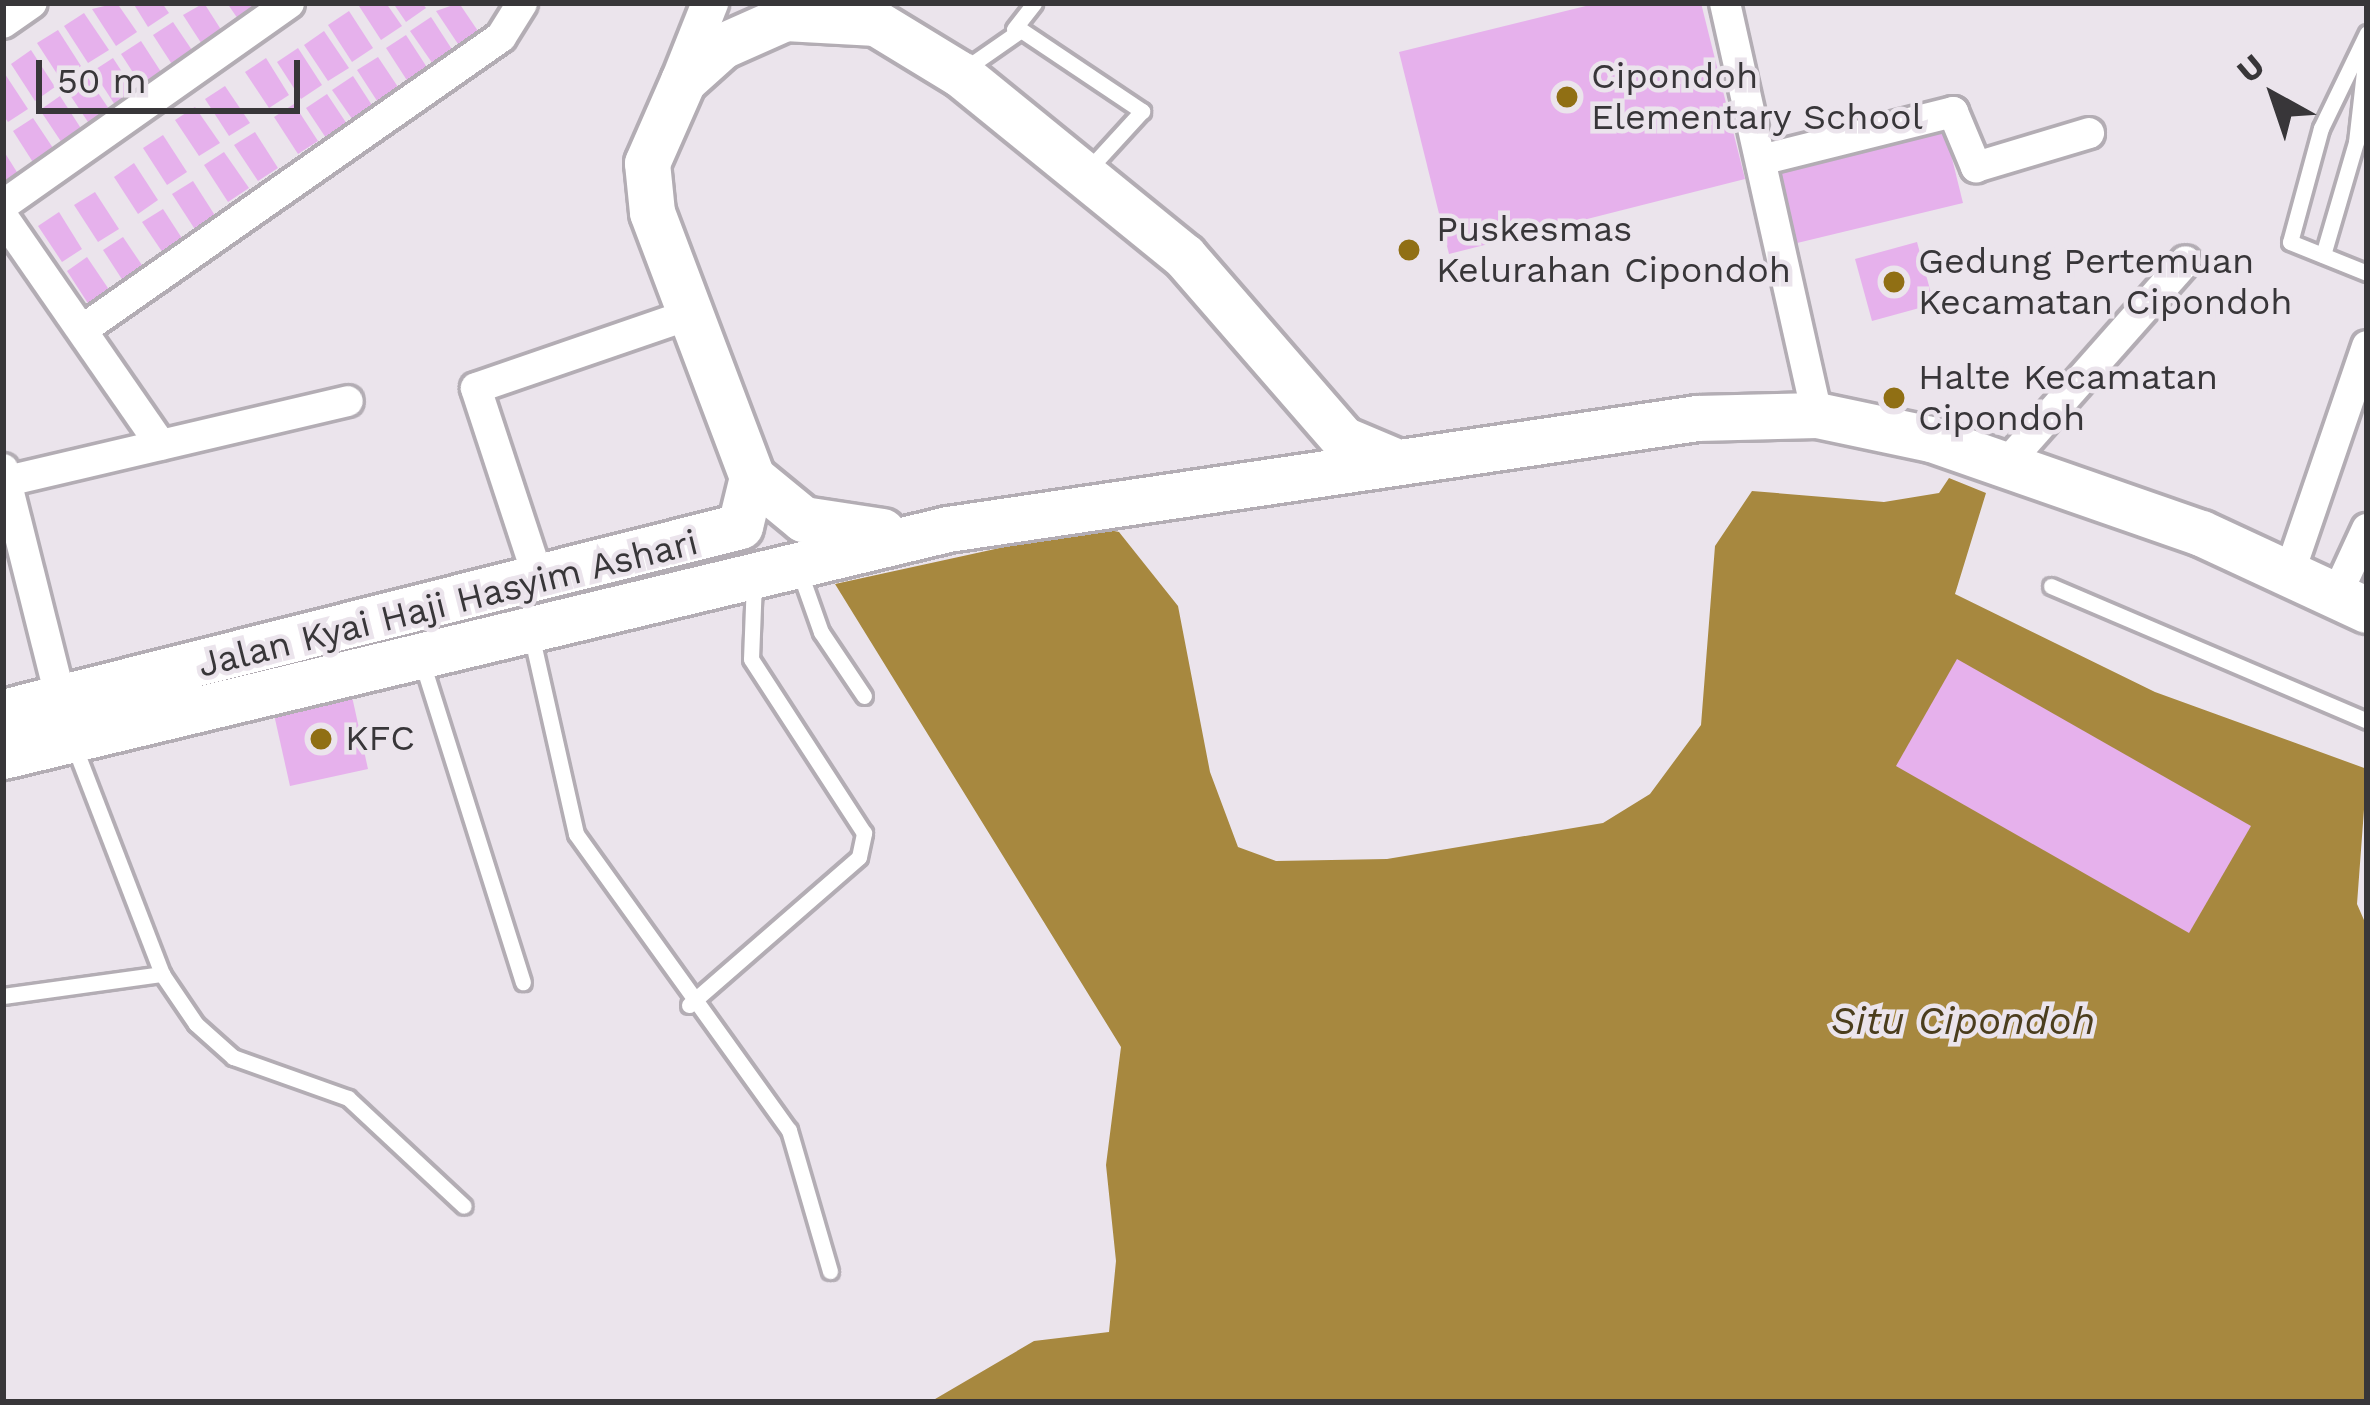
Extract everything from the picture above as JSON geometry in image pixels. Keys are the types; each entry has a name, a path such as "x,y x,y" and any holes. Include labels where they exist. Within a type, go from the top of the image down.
{"main road":[{"path":"949,529 813,522 752,477 646,180 673,96 722,46 785,18 859,18 966,67 1095,162 1203,275 1354,447 1395,461"},
{"path":"1274,474 1310,450 1319,411"},
{"name":"Jalan Kyai Haji Hasyim Ashari","path":"3,756 66,718 535,604 776,566 949,529 1274,474 1697,418 1817,415 2008,462 2352,603"},
{"name":"Jalan Kyai Haji Hasyim Ashari","path":"3,712 66,718 419,653 535,604 725,536 749,512 752,477"}],"street":[{"path":"3,23 32,3"},
{"path":"3,205 289,3"},
{"path":"82,330 501,37 521,3"},
{"path":"673,96 710,3"},
{"path":"852,3 908,37"},
{"path":"1725,3 1766,160 1817,415"},
{"path":"1766,160 1953,112 1976,167 2089,133"},
{"path":"3,218 161,445"},
{"path":"2008,462 2186,261"},
{"path":"535,604 476,388 692,314"},
{"path":"2289,574 2367,346"},
{"path":"66,718 6,477 348,401"},
{"path":"2352,603 2367,529"}],"lane":[{"path":"966,67 994,40 1014,29 1034,3"},
{"path":"1014,29 1142,111 1095,162"},
{"path":"2367,33 2321,128 2290,242 2367,273"},
{"path":"2323,255 2356,142 2367,42"},
{"path":"689,1005 860,857 864,833 752,659 776,566"},
{"path":"776,566 864,696"},
{"path":"2051,586 2367,721"},
{"path":"535,604 575,834 689,1005 789,1130 830,1271"},
{"path":"419,653 524,982"},
{"path":"66,718 162,974 213,1043 349,1098 464,1206"},
{"path":"3,996 162,974"}],"water":[{"name":"Situ Cipondoh","path":"1949,478 1986,493 1955,594 2155,692 2367,769 2357,904 2367,927 2367,1402 930,1402 1034,1341 1109,1332 1116,1261 1106,1165 1121,1047 835,584 1095,527 1119,532 1178,606 1210,772 1238,847 1276,861 1387,859 1603,823 1650,794 1701,725 1715,546 1752,491 1884,502 1939,493"}],"building":[{"path":"117,3 137,32 116,46 92,9"},
{"path":"133,3 162,3 169,13 148,27"},
{"path":"204,3 227,39 207,52 183,15"},
{"path":"227,3 257,3 259,6 238,19"},
{"path":"357,3 386,3 402,26 381,40"},
{"path":"393,3 422,3 426,8 406,22"},
{"path":"459,3 480,34 460,47 436,11"},
{"name":"Cipondoh Elementary School","path":"1598,3 1701,3 1745,179 1449,254 1399,52"},
{"path":"349,11 373,48 352,62 328,25"},
{"path":"84,13 109,50 88,63 64,26"},
{"path":"431,17 455,54 435,67 410,31"},
{"path":"173,22 198,59 177,72 153,35"},
{"path":"58,30 81,66 61,80 37,43"},
{"path":"324,31 349,68 328,81 304,45"},
{"path":"406,35 430,72 410,85 386,48"},
{"path":"141,41 165,78 145,91 121,54"},
{"path":"298,48 322,85 301,99 277,62"},
{"path":"31,50 55,87 35,101 11,64"},
{"path":"378,57 402,93 381,107 357,70"},
{"path":"113,58 137,95 117,108 93,71"},
{"path":"266,58 289,95 269,108 245,72"},
{"path":"3,71 28,109 8,122 3,115"},
{"path":"86,75 111,112 90,125 66,89"},
{"path":"353,76 377,113 357,126 332,90"},
{"path":"225,86 250,123 229,136 205,99"},
{"path":"327,94 351,130 330,144 306,108"},
{"path":"60,96 84,133 64,146 40,110"},
{"path":"294,104 318,141 298,154 274,117"},
{"path":"195,107 220,143 199,156 175,120"},
{"path":"33,118 57,154 36,167 13,131"},
{"path":"1945,130 1963,203 1793,244 1776,170"},
{"path":"255,132 278,168 258,181 234,145"},
{"path":"163,135 187,172 167,185 143,148"},
{"path":"3,150 22,180 3,193"},
{"path":"224,152 249,188 228,202 204,165"},
{"path":"134,163 158,200 138,214 114,177"},
{"path":"193,181 216,217 196,231 172,194"},
{"path":"95,192 119,229 98,242 74,205"},
{"path":"163,209 187,246 167,259 142,222"},
{"path":"59,212 82,249 62,262 38,226"},
{"path":"123,237 148,274 127,287 103,250"},
{"name":"Gedung Pertemuan Kecamatan Cipondoh","path":"1917,242 1934,304 1872,321 1855,259"},
{"path":"87,257 112,294 91,308 67,271"},
{"path":"1957,659 2251,826 2189,933 1896,766"},
{"name":"KFC","path":"351,692 368,769 290,786 273,710"}],"place":[{"name":"Cipondoh Elementary School","path":"1567,97"},
{"name":"Puskesmas Kelurahan Cipondoh","path":"1409,250"},
{"name":"Gedung Pertemuan Kecamatan Cipondoh","path":"1894,282"},
{"name":"Halte Kecamatan Cipondoh","path":"1894,398"},
{"name":"KFC","path":"321,739"}]}
